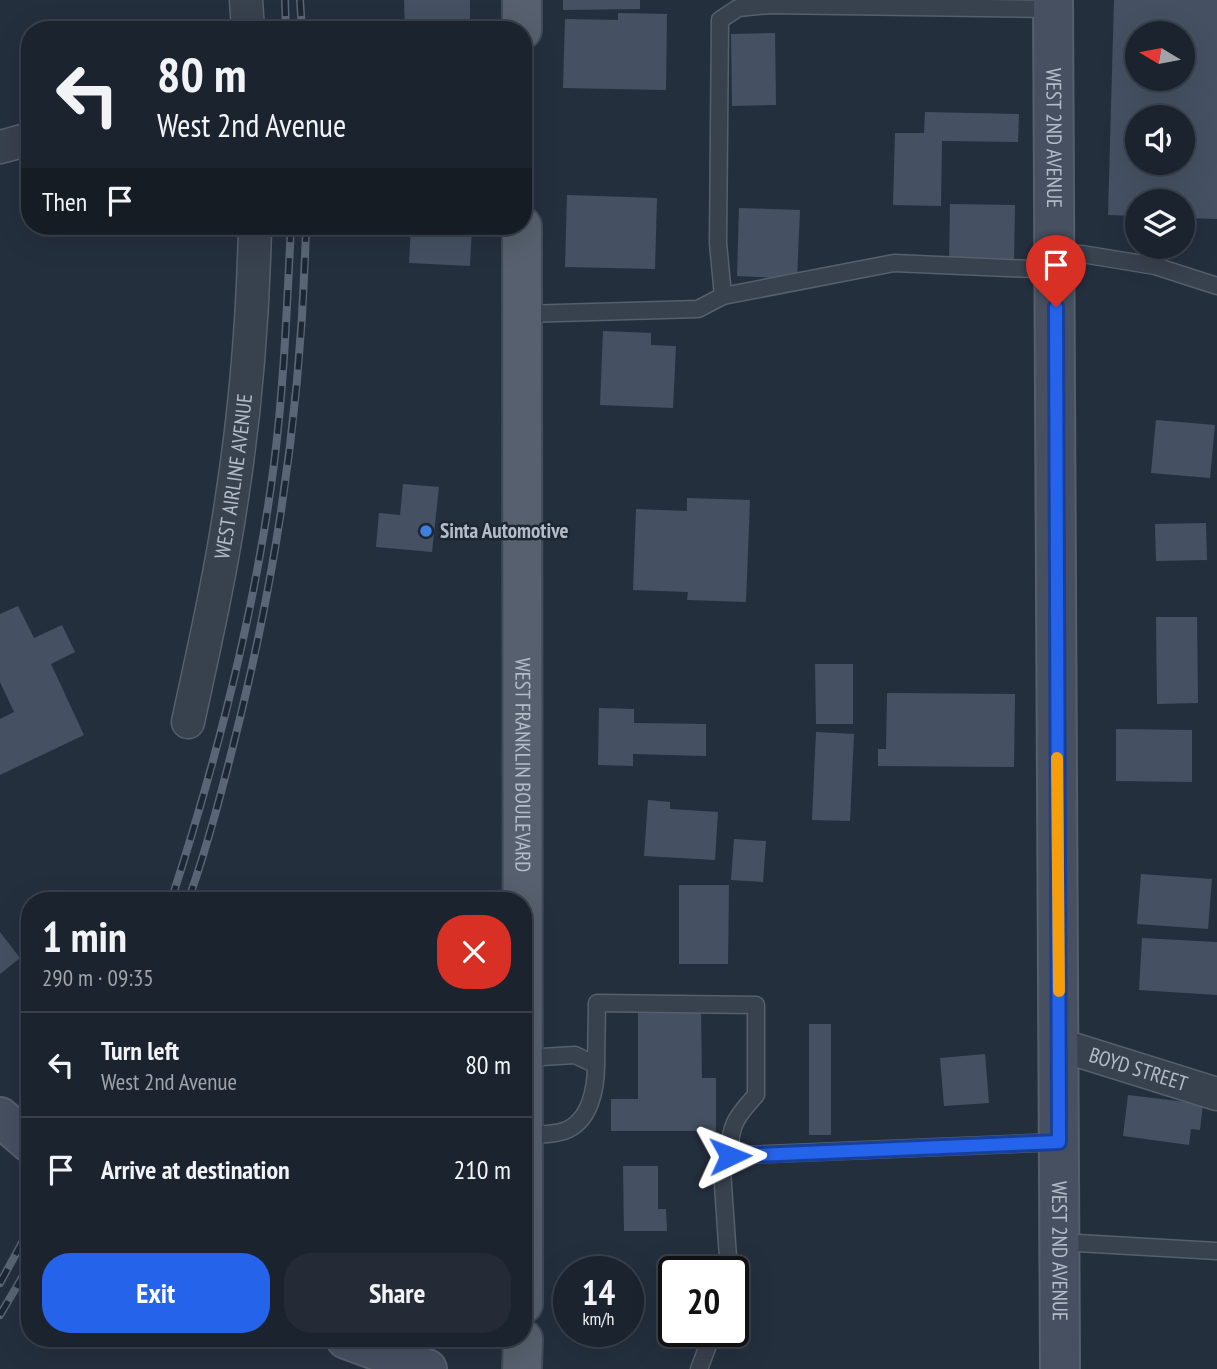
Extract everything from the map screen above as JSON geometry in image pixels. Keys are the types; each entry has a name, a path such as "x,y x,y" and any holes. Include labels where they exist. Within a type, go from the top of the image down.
{"main road":[{"path":"522,0 522,21"},
{"name":"WEST FRANKLIN BOULEVARD","path":"522,235 524,892"},
{"path":"522,1369 523,1347"}],"street":[{"path":"246,0 247,21"},
{"name":"WEST 2ND AVENUE","path":"1053,5 1060,1369"},
{"path":"0,147 21,141"},
{"name":"WEST AIRLINE AVENUE","path":"188,722 217,587 233,495 251,332 255,235"},
{"name":"BOYD STREET","path":"1060,1045 1217,1094"},
{"path":"0,1117 21,1135"},
{"path":"368,1347 427,1369"}],"lane":[{"path":"723,296 718,243 720,20 738,8 769,5 1053,5"},
{"path":"523,314 698,309 723,296 894,263 1055,262 1082,254 1155,266 1217,286"},
{"path":"532,1126 565,1131 587,1112 596,1083 597,1003 756,1005 757,1095 737,1116 730,1142 730,1156"},
{"path":"532,1058 575,1055 596,1065"},
{"path":"728,1256 721,1156 1059,1142"},
{"path":"1060,1242 1217,1251"},
{"path":"699,1369 707,1347"}],"building":[{"path":"404,0 470,0 470,21 405,21"},
{"path":"563,0 640,0 640,9 563,10"},
{"path":"1114,0 1217,0 1217,219 1195,218 1195,189 1125,189 1125,216 1108,215"},
{"path":"618,13 667,14 666,90 563,88 565,19 618,20"},
{"path":"775,33 776,105 732,106 731,34"},
{"path":"925,112 1019,114 1018,142 942,141 941,206 893,205 895,133 924,133"},
{"path":"567,195 657,198 655,269 565,267"},
{"path":"950,204 1015,205 1014,263 949,262"},
{"path":"739,208 800,210 797,279 737,276"},
{"path":"411,235 472,235 470,266 409,263"},
{"path":"603,331 651,333 651,345 676,346 673,408 600,405"},
{"path":"1156,420 1215,425 1210,478 1151,473"},
{"path":"403,484 439,487 432,552 376,547 379,513 400,515"},
{"path":"687,498 750,500 746,602 687,600 688,592 633,590 636,509 687,511"},
{"path":"1206,523 1207,560 1156,561 1155,524"},
{"path":"18,606 34,638 62,625 75,652 51,664 84,735 0,775 0,719 14,712 0,682 0,614"},
{"path":"1156,617 1197,617 1198,703 1157,704"},
{"path":"815,664 853,664 853,724 816,724"},
{"path":"887,693 1015,694 1014,767 878,766 878,749 886,749"},
{"path":"599,708 634,709 634,723 706,724 706,756 633,754 633,766 598,765"},
{"path":"1116,729 1192,730 1192,782 1116,781"},
{"path":"816,732 854,734 850,821 812,820"},
{"path":"648,800 670,802 670,809 718,812 715,860 644,856"},
{"path":"734,839 766,841 763,882 731,880"},
{"path":"1141,874 1212,879 1208,929 1137,924"},
{"path":"679,885 729,885 728,964 679,964"},
{"path":"0,932 20,958 0,974"},
{"path":"1142,938 1217,942 1217,995 1139,990"},
{"path":"638,1008 701,1008 702,1078 716,1078 716,1131 611,1131 611,1099 638,1099"},
{"path":"809,1024 831,1024 831,1135 809,1135"},
{"path":"985,1054 989,1103 944,1106 940,1058"},
{"path":"1128,1095 1203,1104 1200,1130 1191,1129 1189,1145 1123,1136"},
{"path":"623,1166 658,1166 658,1209 666,1209 667,1231 624,1231"}],"railway":[{"path":"285,0 286,21"},
{"path":"300,0 301,21"},
{"path":"174,892 204,794 233,685 266,519 285,345 291,235"},
{"path":"191,892 210,833 240,718 267,596 294,412 306,235"},
{"path":"0,1283 21,1244"},
{"path":"0,1315 21,1279"}],"slow traffic":[{"path":"1057,758 1059,991"}],"place":[{"name":"Sinta Automotive","path":"426,531"}],"route":[{"path":"730,1156 1059,1142 1056,307"}]}
